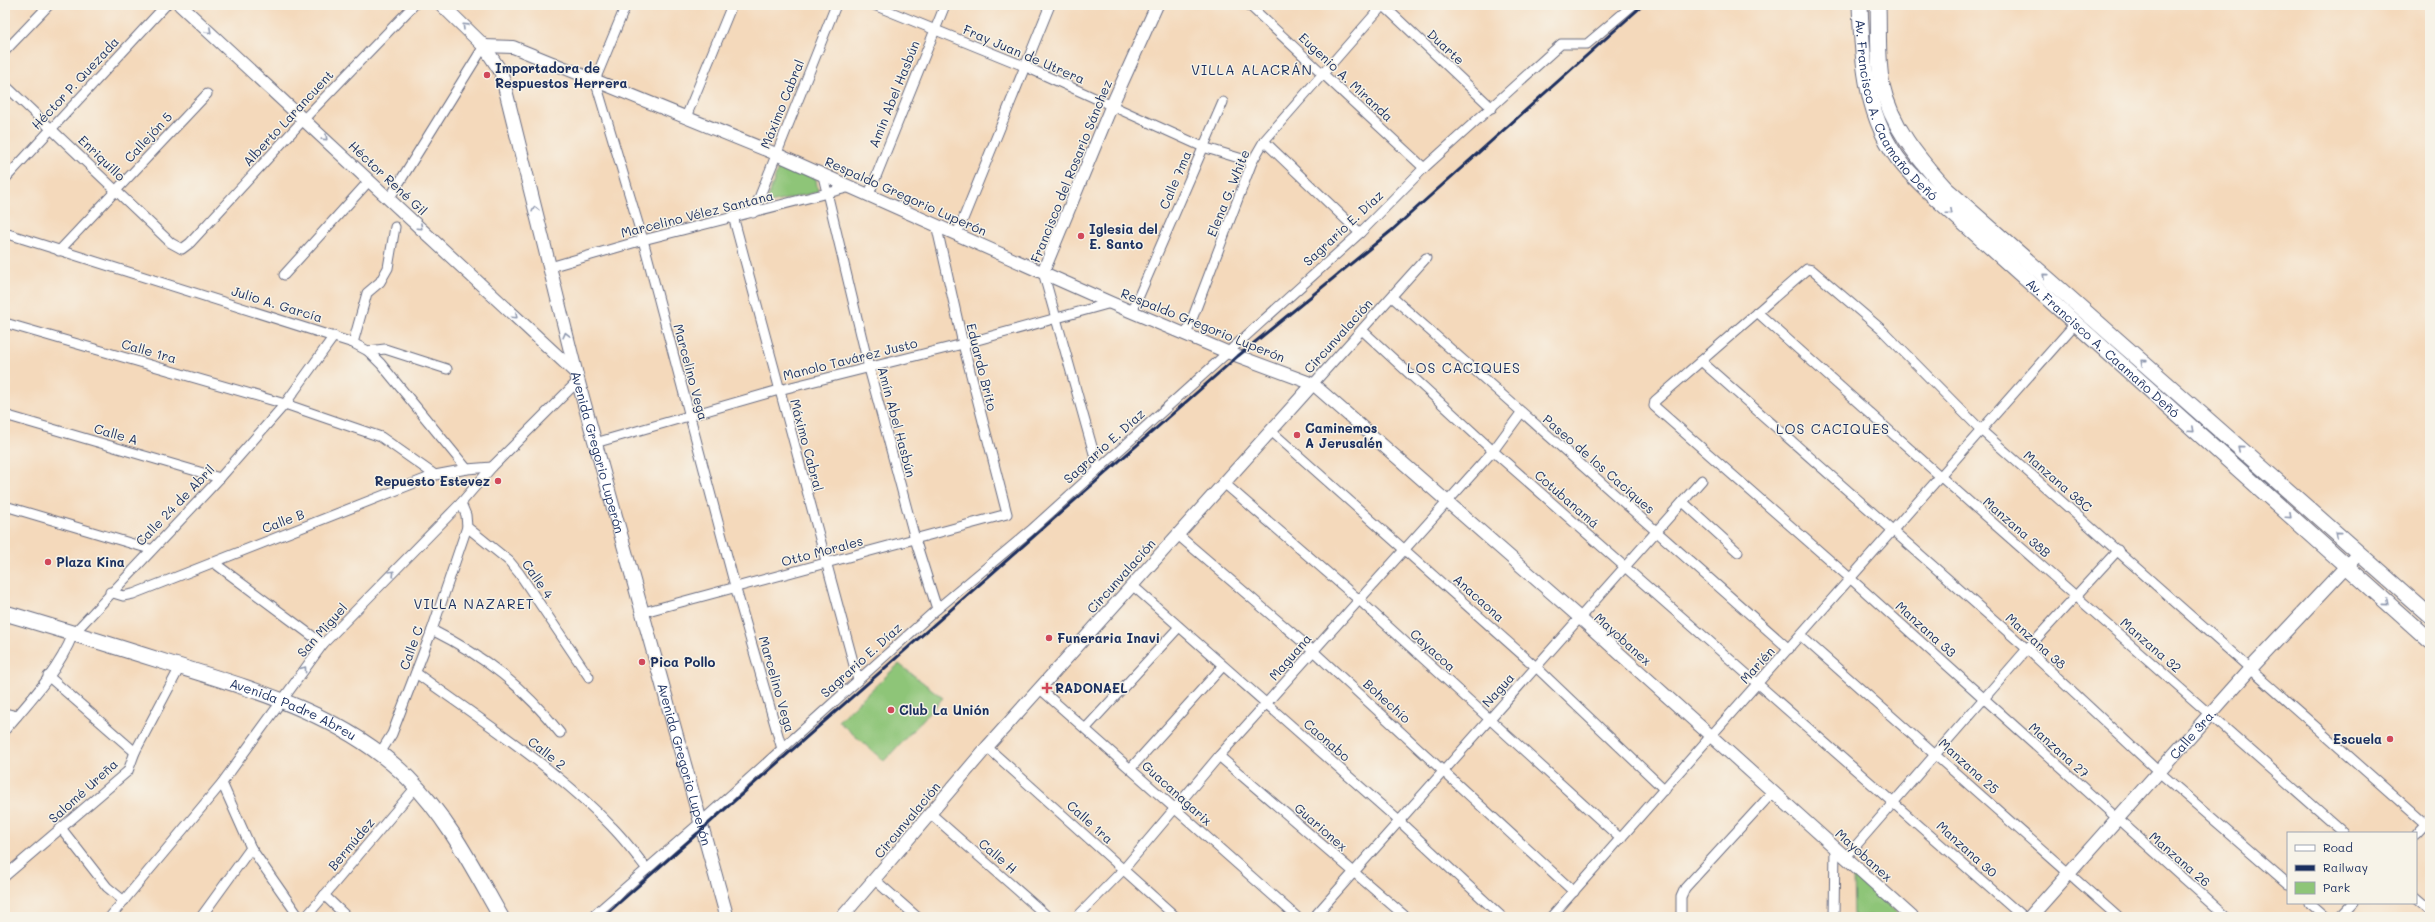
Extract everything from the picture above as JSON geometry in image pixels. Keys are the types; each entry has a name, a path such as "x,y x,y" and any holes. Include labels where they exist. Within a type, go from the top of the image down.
{"main road":[{"name":"Avenida Gregorio Luperón","path":"442,5 484,46 501,72 577,377 644,612 727,917"},
{"name":"Av. Francisco A. Caamaño Deñó","path":"1860,5 1861,50 1868,92 1880,125 1903,164 1938,200 2346,568 2430,641"},
{"name":"Av. Francisco A. Caamaño Deñó","path":"1878,5 1882,84 1894,119 1915,154 1945,188 2430,616"},
{"name":"Calle 3ra.","path":"2030,917 2251,668 2359,553"},
{"name":"Avenida Padre Abreu","path":"5,613 281,700 325,719 380,753 416,787 455,834 501,917"}],"street":[{"path":"5,51 49,5"},
{"name":"Héctor P. Quezada","path":"5,180 51,128 166,5"},
{"name":"Héctor René Gil","path":"180,5 304,119 577,377"},
{"name":"Alberto Larancuent","path":"182,249 190,243 304,119 414,5"},
{"path":"595,80 626,5"},
{"path":"686,117 732,5"},
{"name":"Máximo Cabral","path":"754,213 836,5"},
{"name":"Fray Juan de Utrera","path":"874,5 933,31 1024,66 1111,107 1203,146 1252,162"},
{"name":"Amín Abel Hasbún","path":"869,194 933,31 945,5"},
{"path":"958,234 1024,66 1050,5"},
{"name":"Francisco del Rosario Sánchez","path":"1098,468 1043,272 1111,107 1157,5"},
{"name":"Eugenio A. Miranda","path":"1250,5 1424,168"},
{"name":"Elena G. White","path":"1186,335 1252,162 1264,141 1383,5"},
{"name":"Duarte","path":"1383,5 1492,108"},
{"name":"Sagrario E. Díaz","path":"592,917 701,822 937,609 1030,531 1360,233 1424,168 1561,44 1587,44 1633,5"},
{"path":"389,199 484,46"},
{"name":"Respaldo Gregorio Luperón","path":"484,46 513,47 686,117 776,154 823,176 869,194 1110,303 1227,352 1313,384"},
{"name":"Marcelino Vega","path":"595,80 643,240 688,415 782,749"},
{"name":"Enriquillo","path":"5,85 171,243 182,249"},
{"name":"Callejón 5","path":"59,251 207,94"},
{"name":"Calle 7ma","path":"1132,312 1223,102"},
{"path":"1264,141 1360,233"},
{"name":"Amín Abel Hasbún","path":"823,176 869,368 915,539 937,609"},
{"path":"284,275 369,181"},
{"name":"Marcelino Vélez Santana","path":"550,267 733,216 754,213 851,187"},
{"name":"Máximo Cabral","path":"733,216 825,564 858,680"},
{"name":"Eduardo Brito","path":"936,224 962,344 1007,514"},
{"path":"354,343 367,293 380,282 388,268 395,227"},
{"name":"Julio A. García","path":"5,233 354,343 368,351 381,364 467,469"},
{"name":"Circunvalación","path":"842,917 987,747 1392,298 1426,258"},
{"name":"Manzana 38C","path":"1757,312 1807,269 1812,270 1881,329 1982,431 2429,824"},
{"name":"Paseo de los Caciques","path":"1392,298 1789,649"},
{"name":"Manolo Tavárez Justo","path":"595,443 779,390 962,344 1057,319 1110,303"},
{"path":"1700,362 1757,312"},
{"name":"Manzana 38B","path":"1757,312 1940,478 2076,595"},
{"name":"Calle 1ra","path":"5,323 285,404 381,437 435,475"},
{"name":"Marién","path":"1551,917 1621,840 2075,324"},
{"name":"Cotubanamá","path":"1362,330 1493,451 1757,684"},
{"name":"Calle 24 de Abril","path":"5,730 48,676 68,647 73,634 150,549 220,478 285,404 334,336"},
{"path":"368,351 385,349 447,369"},
{"name":"Manzana 38","path":"1700,362 2027,649 2159,772"},
{"name":"Manzana 33","path":"1700,362 1655,401 1654,406 1851,579 1983,699"},
{"name":"San Miguel","path":"110,917 222,783 323,644 460,503 577,377"},
{"name":"Mayobanex","path":"1313,384 1580,618 1711,738 1912,917"},
{"name":"Maguana","path":"1077,917 1123,870 1219,756 1312,650 1403,548 1493,451 1521,413"},
{"name":"Calle A","path":"5,415 220,478"},
{"name":"Anacaona","path":"1271,431 1536,667 1665,790"},
{"path":"467,469 492,467"},
{"name":"Calle B","path":"110,592 123,596 133,594 435,475 467,469"},
{"name":"Nagua","path":"1314,917 1398,820 1444,771 1702,480"},
{"name":"Cayacoa","path":"1224,483 1358,599 1621,840"},
{"path":"1683,502 1738,552"},
{"path":"460,503 466,515 467,526"},
{"path":"5,506 150,549"},
{"name":"Otto Morales","path":"644,612 735,586 825,564 1007,514"},
{"name":"Calle C","path":"380,753 388,744 416,674 467,526"},
{"name":"Calle 4","path":"467,526 509,561 589,677"},
{"name":"Bohechío","path":"1178,535 1312,650 1574,892"},
{"path":"1846,857 2027,649 2118,550"},
{"path":"213,562 323,644"},
{"name":"Caonabo","path":"1132,585 1398,820 1502,917"},
{"name":"Manzana 32","path":"2076,595 2343,832"},
{"path":"1086,728 1179,627"},
{"path":"432,630 467,649 526,692 560,733"},
{"name":"Manzana 25","path":"1801,636 1936,754 2118,917"},
{"path":"1131,768 1223,666"},
{"name":"Salomé Ureña","path":"5,876 128,771 135,752 180,667"},
{"name":"Calle 2","path":"416,674 512,742 564,783 612,827 647,869"},
{"path":"48,676 135,752"},
{"name":"Manzana 30","path":"1757,684 1894,801 2023,917"},
{"name":"Guacanagarix","path":"1040,688 1297,917"},
{"name":"Manzana 27","path":"1983,699 2117,820"},
{"path":"5,713 17,716"},
{"name":"Calle 1ra","path":"987,747 1176,917"},
{"name":"Guarionex","path":"1219,756 1406,917"},
{"path":"2159,772 2287,883"},
{"path":"222,783 251,848 300,917"},
{"name":"Bermúdez","path":"306,917 416,787"},
{"path":"1681,917 1681,897 1685,888 1773,792"},
{"name":"Calle H","path":"931,814 1048,917"},
{"name":"Manzana 26","path":"2117,820 2227,917"},
{"path":"2417,833 2429,824"},
{"path":"61,828 107,887 124,901"},
{"path":"1834,917 1835,847"},
{"path":"201,917 251,848"},
{"path":"875,880 917,917"},
{"path":"324,896 347,917"},
{"path":"2417,898 2430,909"},
{"path":"2311,904 2326,917"},
{"path":"2340,917 2352,904"}],"green space":[{"path":"780,163 816,179 818,192 766,204"},
{"name":"Club La Unión","path":"899,664 943,698 884,761 838,721"},
{"path":"1853,874 1902,917 1854,917"}],"railway":[{"path":"603,917 1238,356 1391,231 1643,5"}],"place":[{"name":"Importadora de Respuestos Herrera","path":"487,75"},
{"name":"Iglesia del E. Santo","path":"1081,236"},
{"name":"Caminemos A Jerusalén","path":"1297,435"},
{"name":"Repuesto Estevez","path":"498,481"},
{"name":"Plaza Kina","path":"48,562"},
{"name":"Funeraria Inavi","path":"1049,638"},
{"name":"Pica Pollo","path":"642,662"},
{"name":"RADONAEL","path":"1047,688"},
{"name":"Club La Unión","path":"891,710"},
{"name":"Escuela","path":"2390,739"}],"district":[{"name":"VILLA ALACRÁN","path":"1252,70"},
{"name":"LOS CACIQUES","path":"1464,368"},
{"name":"LOS CACIQUES","path":"1833,429"},
{"name":"VILLA NAZARET","path":"474,604"}]}
